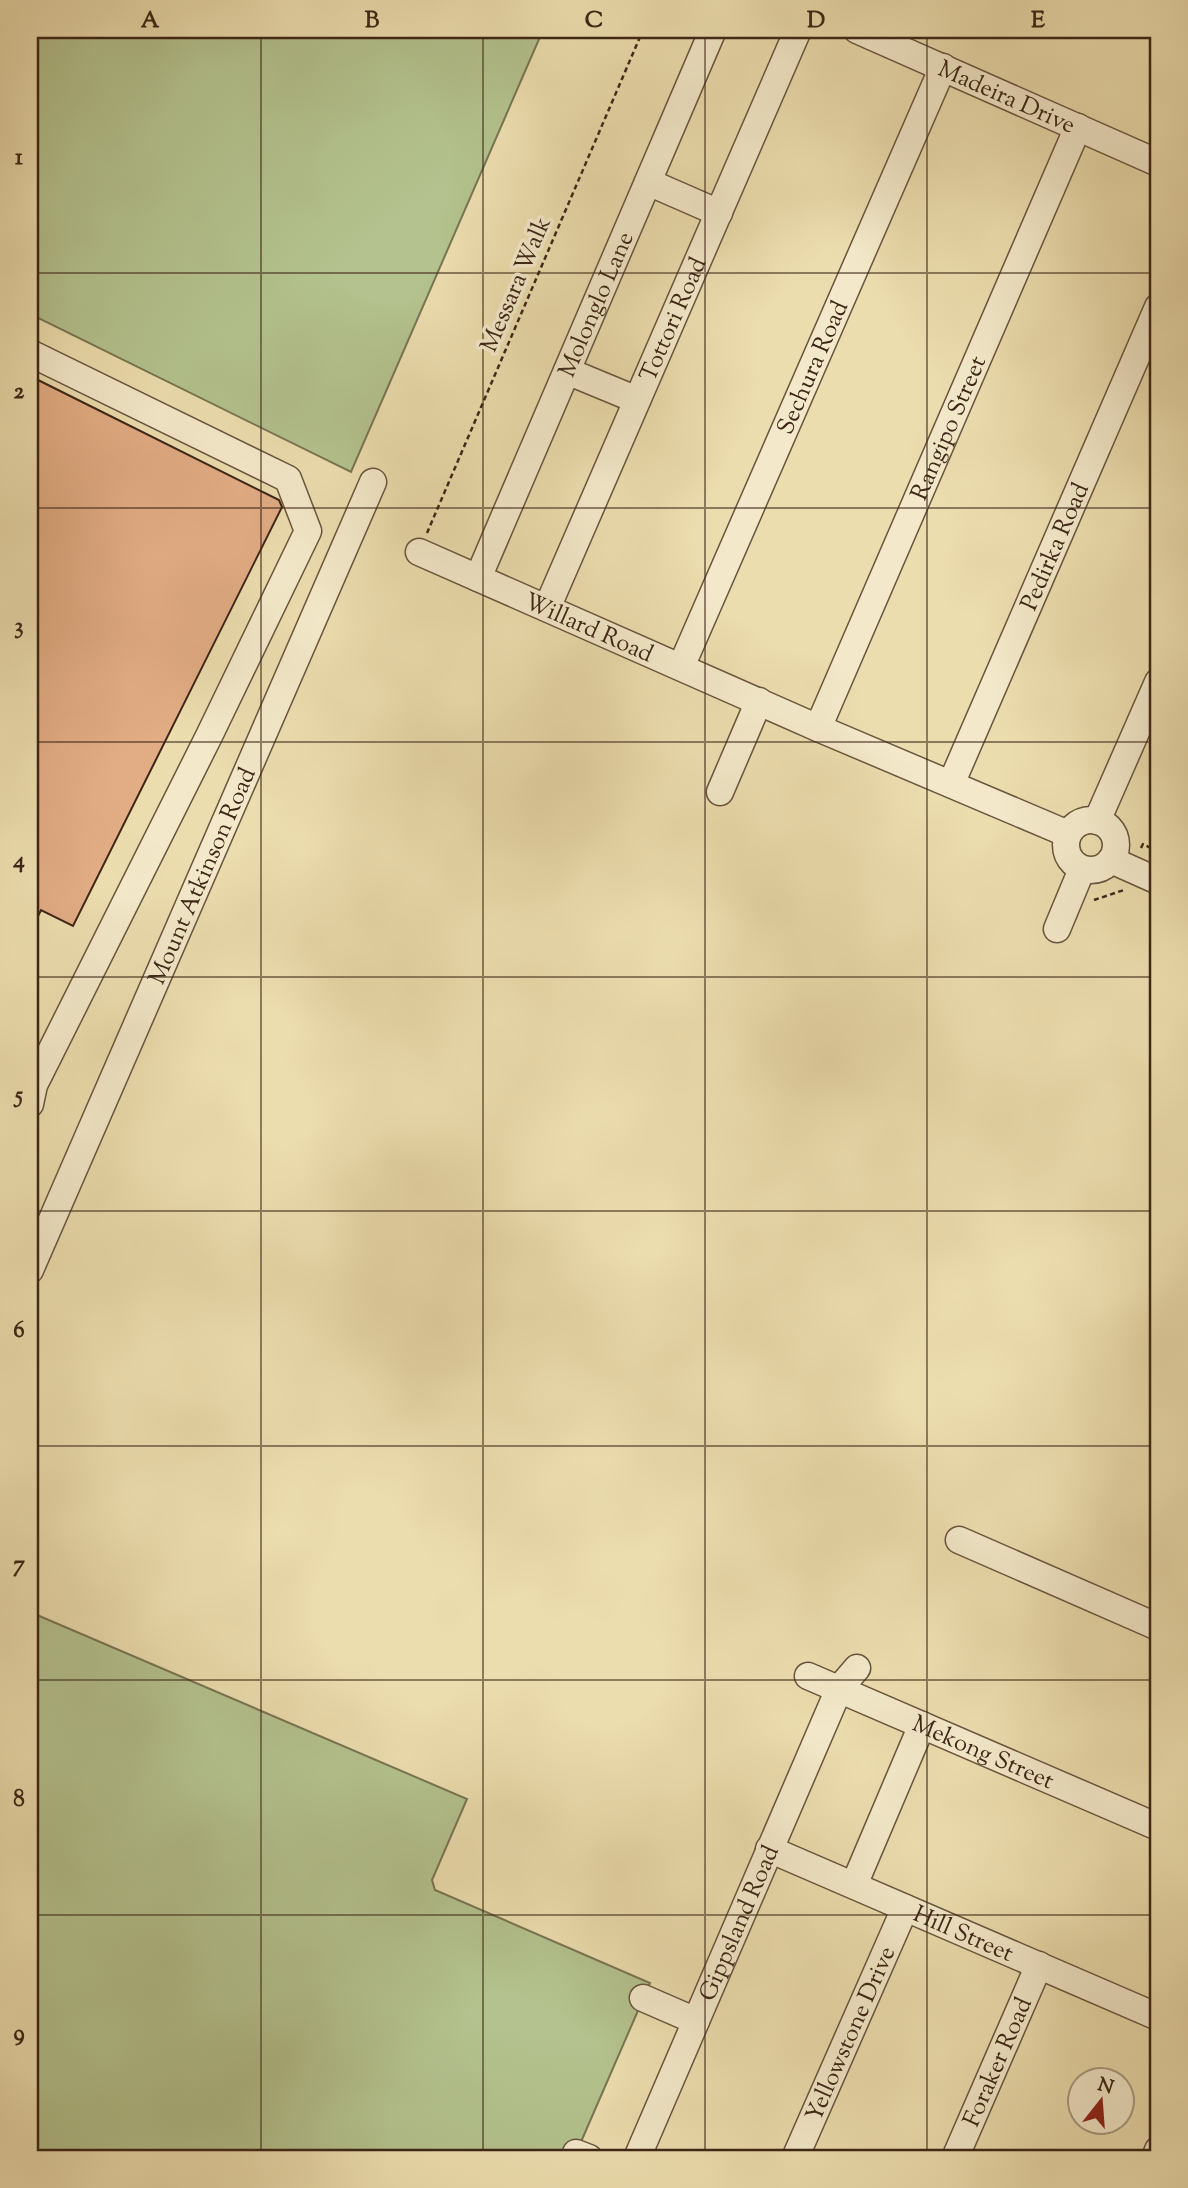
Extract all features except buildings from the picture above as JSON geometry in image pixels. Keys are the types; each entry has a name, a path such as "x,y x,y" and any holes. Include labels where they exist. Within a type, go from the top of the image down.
{"street":[{"name":"Molonglo Lane","path":"478,578 713,30"},
{"name":"Tottori Road","path":"547,608 798,30"},
{"name":"Madeira Drive","path":"858,30 1158,163"},
{"name":"Sechura Road","path":"681,667 943,67"},
{"name":"Rangipo Street","path":"818,728 1078,127"},
{"path":"648,181 719,213"},
{"name":"Pedirka Road","path":"951,784 1158,307"},
{"path":"30,353 288,479 308,531 209,736 34,1085 30,1104"},
{"path":"567,371 638,400"},
{"name":"Mount Atkinson Road","path":"30,1270 373,482"},
{"name":"Willard Road","path":"419,552 818,728 1068,834"},
{"path":"1097,821 1158,682"},
{"path":"720,792 759,701"},
{"path":"1097,821 1111,830 1115,837 1115,853 1111,860 1098,869 1082,869 1069,859 1066,851 1068,834 1080,822 1097,821"},
{"path":"1111,860 1158,881"},
{"path":"1057,929 1082,869"},
{"path":"959,1540 1158,1627"},
{"name":"Gippsland Road","path":"636,2158 839,1689 857,1668"},
{"name":"Mekong Street","path":"808,1676 1158,1827"},
{"path":"853,1885 922,1725"},
{"name":"Hill Street","path":"769,1849 1158,2017"},
{"name":"Yellowstone Drive","path":"795,2158 905,1908"},
{"name":"Foraker Road","path":"955,2158 1039,1965"},
{"path":"643,1998 696,2021"},
{"path":"1155,2158 1158,2150"}],"path":[{"name":"Messara Walk","path":"419,552 643,30"},
{"path":"1143,844 1158,852"},
{"path":"1090,909 1095,899 1124,890"}],"green space":[{"path":"30,30 543,30 351,472 30,314"},
{"path":"30,1612 467,1799 432,1880 435,1890 650,1983 574,2158 30,2158"}]}
